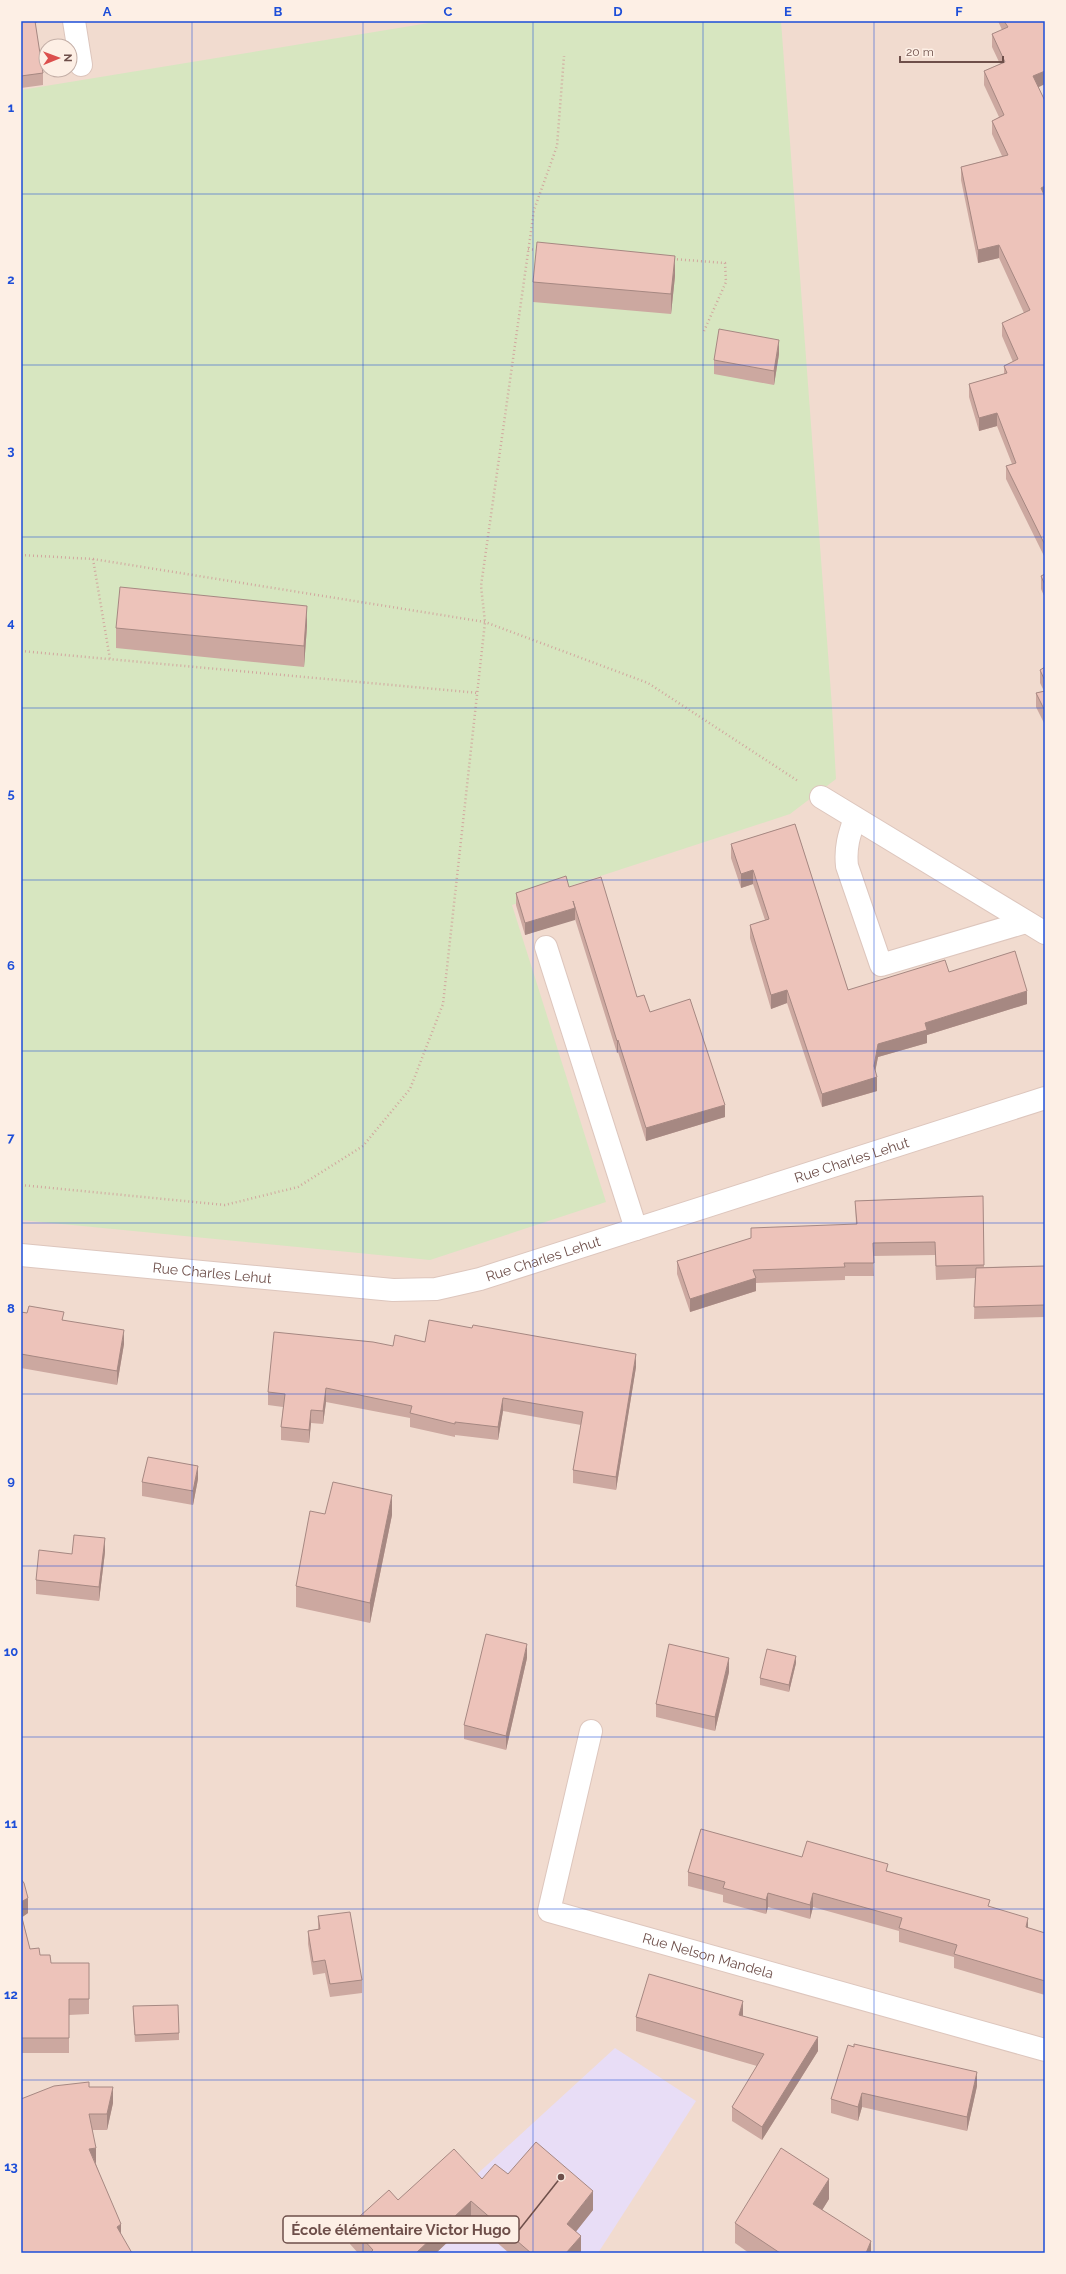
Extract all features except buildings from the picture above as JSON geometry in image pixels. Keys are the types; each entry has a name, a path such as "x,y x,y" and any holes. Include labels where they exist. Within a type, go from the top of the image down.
{"street":[{"path":"74,21 81,65"},
{"path":"821,797 1045,934"},
{"path":"855,818 848,839 846,852 847,866 881,965 1026,922"},
{"path":"546,947 636,1229"},
{"name":"Rue Charles Lehut","path":"21,1255 385,1290 436,1289 480,1279 1045,1098"},
{"name":"Rue Nelson Mandela","path":"591,1731 549,1911 1045,2050"}],"path":[{"path":"21,1185 225,1205 298,1187 363,1146 410,1089 444,1004 485,622 481,586 534,210 557,146 564,56"},
{"path":"528,249 544,250"},
{"path":"670,259 725,263 726,282 704,331"},
{"path":"21,555 93,559 485,622 648,683 821,797"},
{"path":"93,559 110,659"},
{"path":"21,651 478,693"}],"shaded area":[{"path":"21,21 1045,21 1045,2253 21,2253"},
{"path":"615,2048 696,2101 598,2253 391,2253"}],"green space":[{"path":"441,21 781,21 832,707 836,779 790,814 512,905 606,1202 430,1260 21,1220 21,90"}],"place":[{"name":"École élémentaire Victor Hugo","path":"561,2177"}]}
